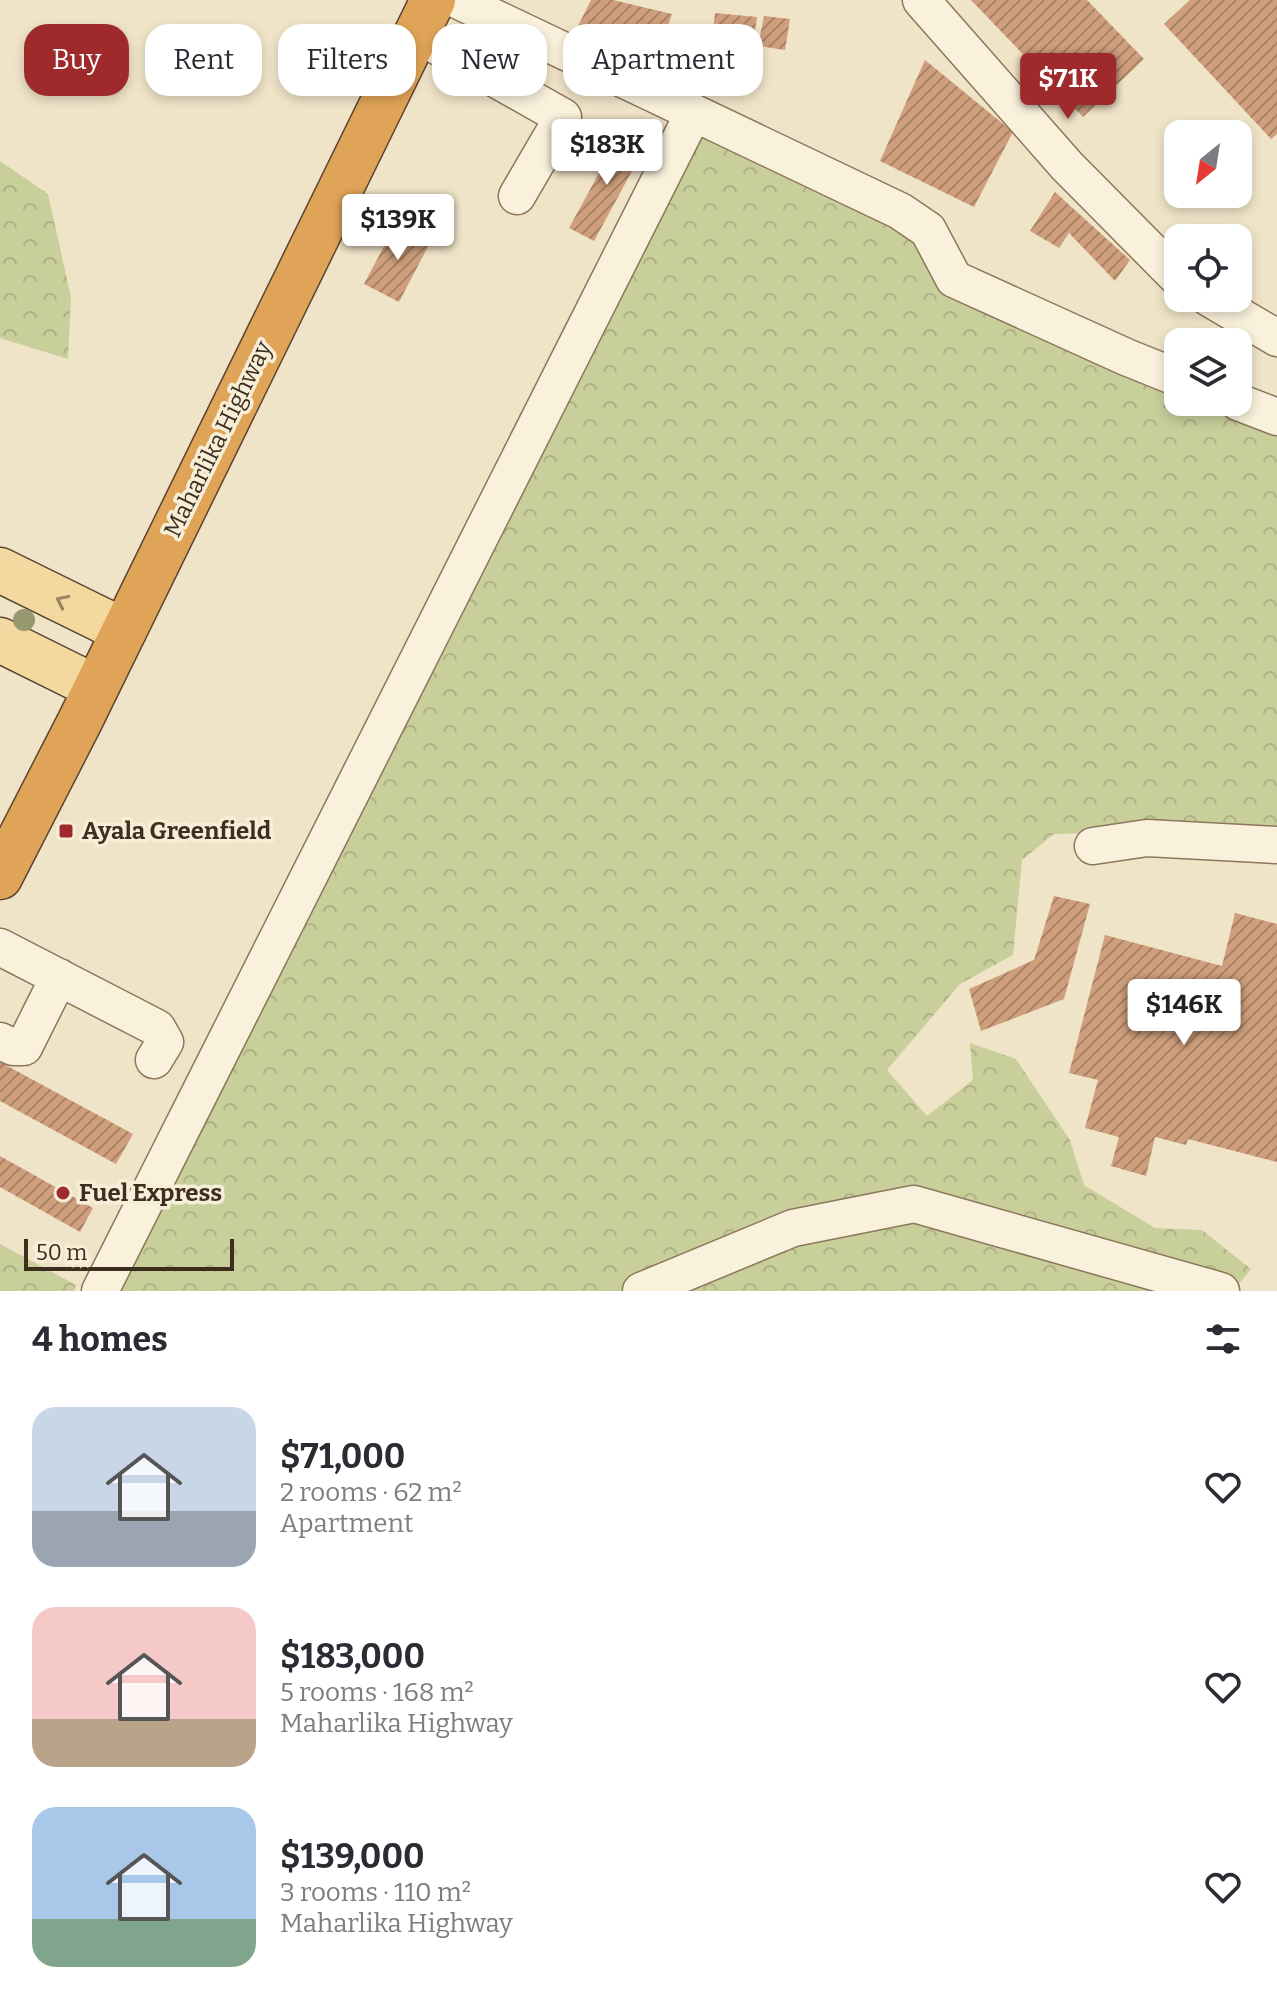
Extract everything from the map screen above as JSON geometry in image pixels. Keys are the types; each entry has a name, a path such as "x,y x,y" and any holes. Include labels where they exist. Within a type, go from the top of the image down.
{"highway":[{"name":"Maharlika Highway","path":"0,877 124,631 424,17"}],"main road":[{"path":"0,570 124,631"},
{"path":"0,640 95,687"}],"street":[{"path":"457,0 900,211 928,230 954,279 1164,372"},
{"path":"921,0 1067,166 1164,264"},
{"path":"424,17 563,117 517,196"},
{"path":"100,1291 693,114"},
{"path":"1233,312 1277,338"},
{"path":"1252,407 1277,417"},
{"path":"1093,846 1147,838 1277,845"},
{"path":"0,947 157,1028 165,1042 154,1060"},
{"path":"0,1041 13,1047 24,1047 59,977"},
{"path":"641,1291 793,1228 914,1204 1221,1291"}],"green space":[{"path":"693,121 898,209 948,270 1164,369 1164,416 1252,416 1252,406 1277,414 1277,833 1173,831 1054,834 1022,860 1013,955 960,984 887,1070 927,1116 973,1080 970,1043 1016,1059 1070,1140 1084,1185 1155,1228 1202,1230 1251,1269 1233,1291 111,1291"},
{"path":"0,161 48,194 71,297 68,359 0,338"},
{"path":"0,1244 76,1285 74,1291 0,1291"}],"building":[{"path":"591,0 613,0 672,14 669,24 579,24"},
{"path":"971,0 1087,0 1144,59 1083,117"},
{"path":"1190,0 1277,0 1277,134 1271,139 1164,24"},
{"path":"715,13 757,17 756,24 714,24"},
{"path":"764,16 790,19 785,50 763,47"},
{"path":"925,60 1013,132 974,207 880,161"},
{"path":"621,133 645,147 594,241 569,228"},
{"path":"1055,192 1130,260 1115,281 1069,233 1059,248 1030,231"},
{"path":"397,222 432,239 399,302 364,284"},
{"path":"1054,896 1090,904 1064,999 981,1031 969,989 1034,960"},
{"path":"1235,913 1277,924 1277,1162 1188,1139 1186,1145 1155,1137 1146,1176 1111,1166 1119,1137 1085,1128 1098,1080 1069,1073 1105,935 1222,966"},
{"path":"0,1062 133,1134 116,1164 0,1101"},
{"path":"0,1156 93,1208 80,1232 0,1187"}],"place":[{"name":"Ayala Greenfield","path":"66,831"},
{"name":"Fuel Express","path":"63,1193"}]}
